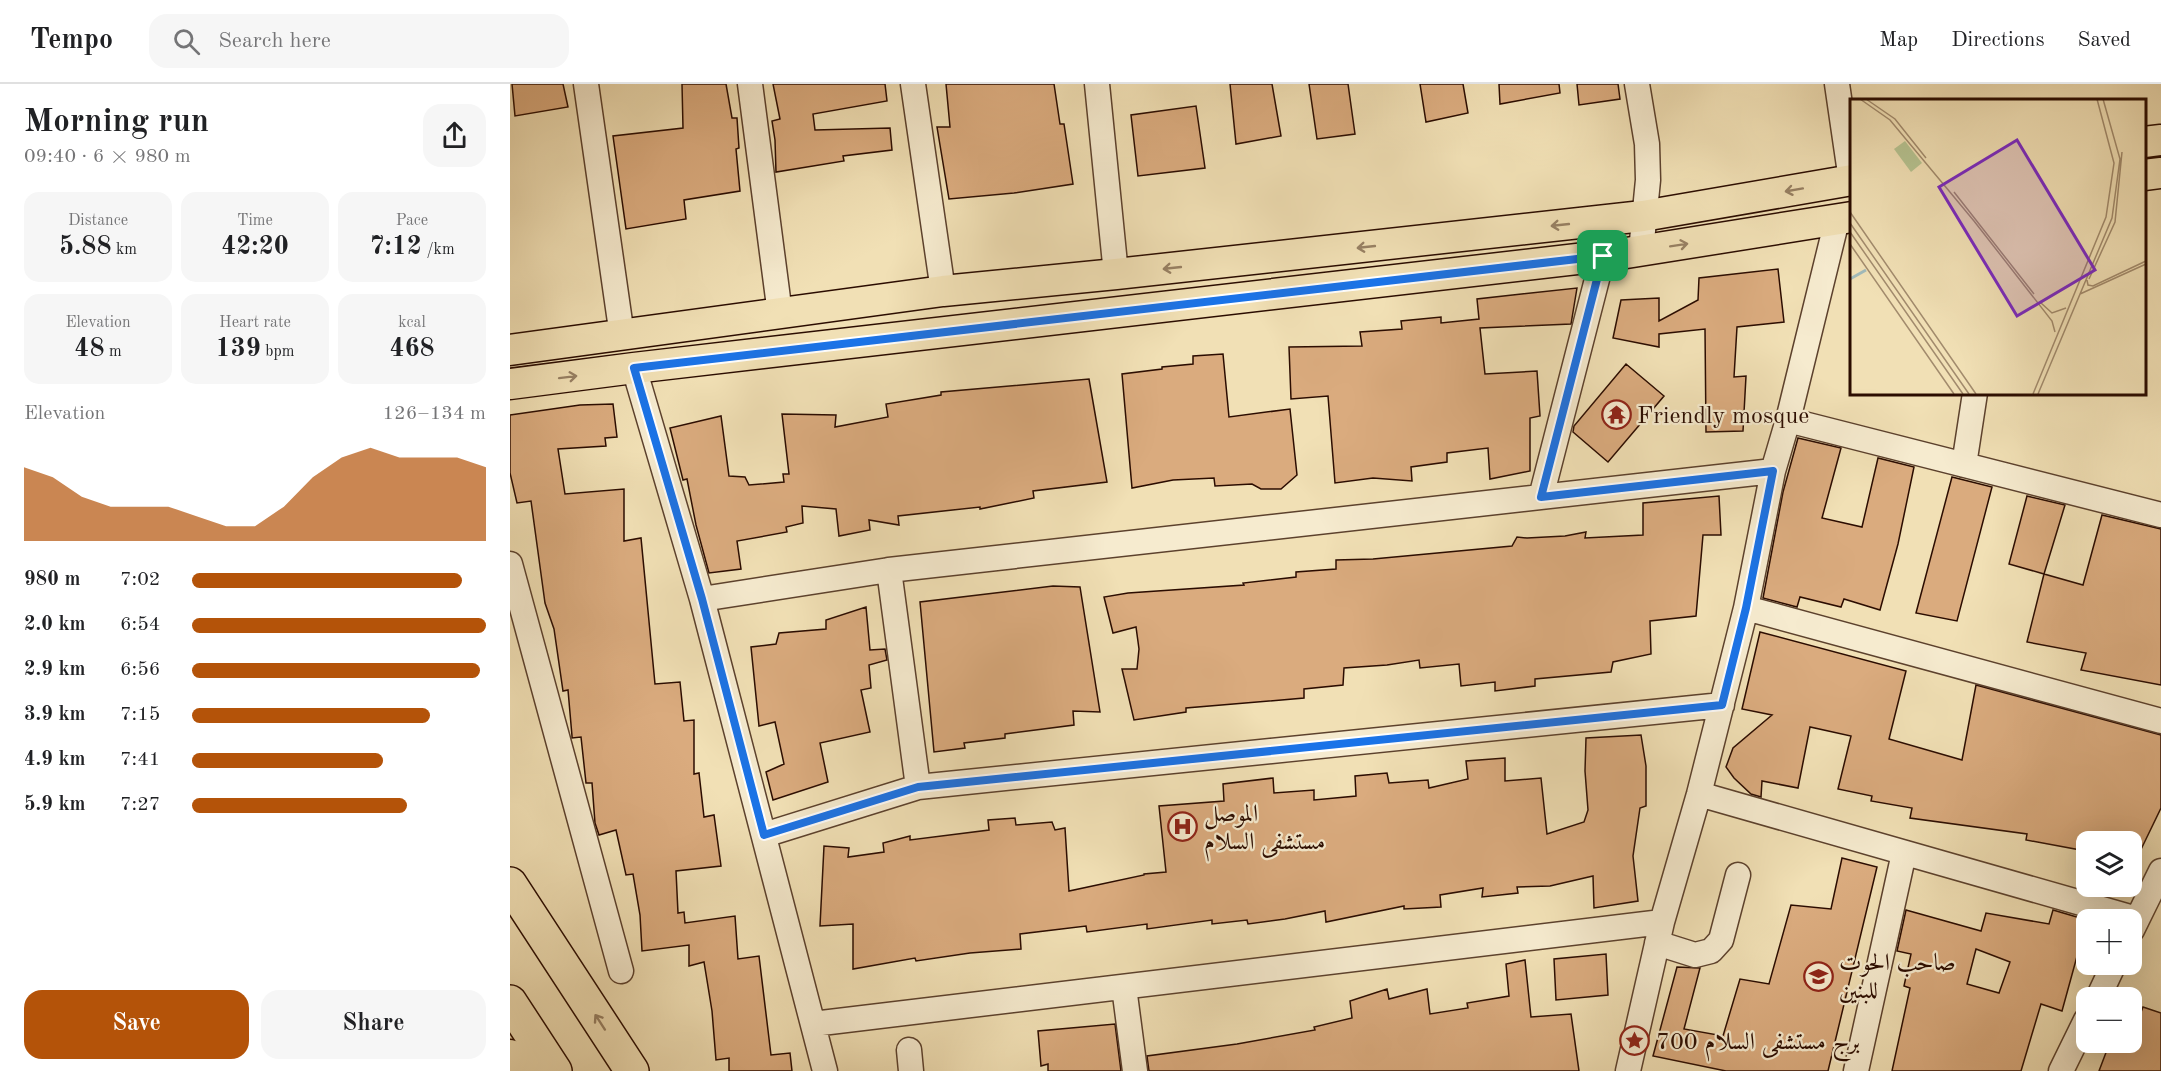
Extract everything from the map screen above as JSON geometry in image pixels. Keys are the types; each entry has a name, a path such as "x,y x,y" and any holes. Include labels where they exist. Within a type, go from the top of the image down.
{"highway":[{"path":"510,884 632,1071"},
{"path":"510,1002 555,1071"}],"main road":[{"path":"2146,142 2161,140"},
{"path":"2146,175 2161,173"},
{"path":"510,350 943,291 1643,216 1850,180"},
{"path":"510,384 1603,256 1844,219"},
{"path":"510,1054 521,1071"}],"street":[{"path":"586,84 622,336"},
{"path":"750,84 780,314"},
{"path":"913,84 943,291"},
{"path":"1097,84 1116,274"},
{"path":"1637,84 1647,144 1648,180 1641,251"},
{"path":"1837,84 1850,167"},
{"path":"1628,1071 1660,933 1700,794 1746,608 1773,471 1844,219"},
{"path":"1541,497 1603,256"},
{"path":"634,368 702,599 825,1071"},
{"path":"1964,465 1975,394"},
{"path":"1788,420 2161,514"},
{"path":"702,599 889,570 1773,471"},
{"path":"510,564 621,971"},
{"path":"889,570 918,787"},
{"path":"1746,608 2161,722"},
{"path":"764,835 918,787 1722,705"},
{"path":"1700,794 1904,853 2083,909"},
{"path":"1856,1071 1904,853"},
{"path":"2142,909 2161,871"},
{"path":"813,1024 1124,987 1660,933 1695,955 1711,951 1721,940 1738,875"},
{"path":"1124,987 1135,1071"},
{"path":"2061,1071 2076,1040"}],"building":[{"path":"512,84 563,84 568,107 515,116"},
{"path":"682,84 726,84 732,118 737,118 739,148 736,149 740,191 684,200 686,219 626,229 613,136 683,128"},
{"path":"773,84 885,84 887,101 813,114 815,130 890,128 892,150 843,156 844,161 776,172 772,121 780,119"},
{"path":"946,84 1054,84 1060,124 1064,124 1073,184 1014,193 949,199 937,127 950,127"},
{"path":"1230,84 1272,84 1281,136 1236,144"},
{"path":"1309,84 1348,84 1355,134 1317,139"},
{"path":"1420,84 1463,84 1468,113 1426,122"},
{"path":"1499,84 1559,84 1560,93 1500,104"},
{"path":"1577,84 1618,84 1620,99 1579,105"},
{"path":"1196,106 1205,168 1138,176 1131,115"},
{"path":"1778,269 1784,322 1737,327 1734,377 1746,376 1743,431 1706,432 1705,329 1659,334 1659,347 1613,338 1621,300 1659,298 1659,321 1698,300 1699,278"},
{"path":"1577,288 1571,324 1480,328 1485,374 1537,371 1540,416 1530,418 1530,471 1490,479 1488,448 1447,453 1447,462 1411,467 1412,481 1373,478 1335,483 1328,396 1291,399 1289,347 1362,346 1360,332 1402,329 1401,321 1441,317 1441,323 1479,319 1477,299"},
{"path":"1223,354 1229,417 1290,409 1297,475 1281,489 1261,489 1252,484 1215,486 1214,478 1173,480 1132,488 1122,374 1193,364 1193,356"},
{"path":"1626,364 1664,396 1608,462 1573,432 1574,426"},
{"path":"1089,379 1107,482 1033,491 1034,498 980,509 980,507 898,516 899,525 869,520 870,530 839,536 836,509 802,506 803,523 786,527 787,532 737,541 741,569 709,573 687,479 683,480 670,428 721,416 729,476 745,477 749,485 784,482 783,474 789,474 782,414 836,415 835,427 888,417 886,404 941,395 941,392"},
{"path":"613,404 617,437 605,438 606,446 558,449 565,494 624,489 624,541 641,538 655,684 680,682 684,721 694,720 694,774 699,773 704,817 714,815 721,866 676,871 678,913 684,912 685,923 735,916 738,959 759,956 771,1055 790,1053 792,1071 729,1071 729,1058 716,1060 712,1011 704,962 689,966 689,945 642,951 640,915 633,874 626,875 616,830 599,835 595,823 592,783 586,783 581,737 572,738 568,690 563,691 554,629 545,603 531,501 517,503 510,473 510,415 580,405"},
{"path":"1798,438 1841,448 1822,518 1862,527 1878,458 1914,467 1898,544 1880,610 1844,599 1841,607 1800,597 1797,607 1763,598 1783,492"},
{"path":"1952,477 1992,487 1957,621 1916,613"},
{"path":"1719,496 1721,535 1703,535 1696,616 1650,621 1651,654 1613,662 1611,672 1535,679 1535,686 1495,691 1495,682 1461,686 1459,664 1420,668 1419,660 1344,668 1343,685 1304,689 1304,698 1186,708 1186,712 1134,720 1122,669 1137,669 1139,649 1136,627 1113,633 1104,597 1128,593 1244,585 1243,583 1296,577 1296,572 1336,569 1336,560 1373,559 1512,546 1517,537 1565,536 1586,532 1585,538 1643,535 1643,503"},
{"path":"2027,496 2065,505 2044,574 2009,564"},
{"path":"2102,515 2161,529 2161,685 2081,670 2086,653 2027,642 2044,574 2083,585"},
{"path":"1053,586 1080,587 1100,712 1073,711 1074,725 1005,734 1005,738 964,743 965,748 934,752 920,602"},
{"path":"866,607 870,650 885,649 887,660 869,665 871,688 861,690 870,732 820,743 828,782 773,800 766,772 784,764 775,722 759,726 751,647 776,644 779,633 826,629 826,620"},
{"path":"1760,632 1906,671 1889,739 1962,760 1976,685 2161,735 2161,808 2142,847 2142,831 2076,831 2076,849 2026,840 2027,834 1910,818 1912,808 1871,801 1872,796 1838,789 1851,736 1810,727 1798,788 1762,781 1761,797 1751,794 1726,767 1733,748 1772,715 1742,709"},
{"path":"1641,735 1646,766 1646,806 1640,808 1633,856 1638,901 1594,908 1593,876 1550,886 1517,887 1518,893 1482,897 1483,888 1440,895 1441,907 1404,909 1404,906 1326,922 1325,911 1248,924 1247,920 1212,924 1212,920 1147,929 1147,924 1087,932 1086,926 1020,934 1021,949 970,953 916,961 915,958 853,969 853,924 820,926 824,846 849,848 848,857 884,852 883,843 910,836 910,840 989,830 988,820 1015,818 1016,825 1052,822 1055,830 1065,828 1069,891 1144,874 1166,872 1159,806 1224,801 1223,784 1273,778 1274,793 1314,790 1314,800 1356,796 1355,776 1387,773 1389,783 1428,780 1429,788 1468,779 1466,761 1505,758 1505,781 1541,778 1547,834 1584,822 1588,810 1585,771 1586,738"},
{"path":"1842,858 1877,867 1828,1071 1726,1071 1653,1056 1677,967 1700,968 1684,1029 1723,1036 1740,979 1769,984 1791,905 1831,909"},
{"path":"1906,910 1981,931 1986,913 2049,924 2053,910 2076,917 2076,960 2062,1011 2041,1004 2021,1071 1892,1071 1910,988 1904,986 1911,954 1897,951","holes":["1976,949 2010,962 1999,993 1967,984"]},
{"path":"1606,954 1608,995 1556,1000 1554,959"},
{"path":"1525,960 1531,1017 1571,1014 1579,1071 1149,1071 1147,1056 1237,1044 1315,1030 1314,1027 1352,1018 1350,1001 1387,989 1389,999 1427,989 1430,1014 1468,1008 1467,1003 1509,996 1506,964"},
{"path":"2143,1007 2161,1013 2161,1071 2099,1071 2106,1053 2142,1053"},
{"path":"1115,1024 1121,1071 1048,1071 1048,1064 1041,1066 1038,1031"}],"place":[{"name":"Friendly mosque","path":"1616,415"},
{"name":"الموصل مستشفى السلام","path":"1183,827"},
{"name":"صاحب الحوت للبنين","path":"1818,976"},
{"name":"برج مستشفى السلام 700","path":"1635,1041"}],"route":[{"path":"1603,256 1541,497 1773,471 1746,608 1722,705 918,787 764,835 702,599 634,368 1603,256"}]}
